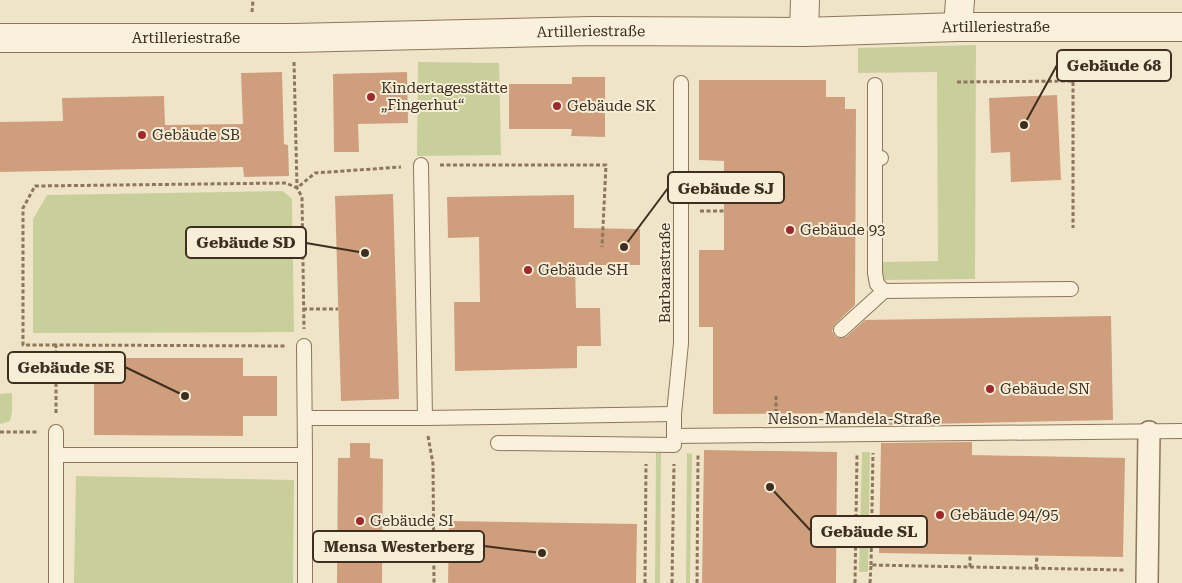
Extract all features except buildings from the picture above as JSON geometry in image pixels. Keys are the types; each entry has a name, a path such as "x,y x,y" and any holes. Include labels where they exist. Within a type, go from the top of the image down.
{"street":[{"path":"804,32 805,0"},
{"path":"958,27 960,0"},
{"name":"Artilleriestraße","path":"0,38 293,38 591,31 804,32 958,27 1182,27"},
{"path":"1147,583 1149,432"}],"lane":[{"name":"Barbarastraße","path":"674,441 674,414 681,343 681,83"},
{"path":"875,85 878,158 875,273 877,284 884,291"},
{"path":"421,165 425,418"},
{"path":"841,330 884,291 1071,289"},
{"path":"304,346 305,583"},
{"path":"305,418 674,414"},
{"name":"Nelson-Mandela-Straße","path":"498,443 646,446 674,441 873,435 1182,431"},
{"path":"56,432 56,583"},
{"path":"56,455 305,455"}],"path":[{"path":"293,38 297,188 302,197 304,346 22,345 23,208 35,186 286,183 297,188"},
{"path":"957,82 1073,81 1073,228"},
{"path":"297,188 315,173 421,165 606,165 602,247"},
{"path":"303,309 338,310"},
{"path":"0,432 56,432 56,345"},
{"path":"776,396 776,416"},
{"path":"425,418 433,464 434,583"},
{"path":"870,583 873,435"},
{"path":"672,583 674,441 698,446 697,583"},
{"path":"645,583 646,446"},
{"path":"855,583 857,452"},
{"path":"970,554 970,567"},
{"path":"1036,556 1036,568"},
{"path":"871,564 1106,569"}],"green space":[{"path":"976,45 975,279 882,280 882,262 938,261 937,72 858,73 858,48"},
{"path":"418,62 499,63 501,155 417,156"},
{"path":"283,191 292,199 294,332 33,333 33,219 47,195"},
{"path":"12,393 10,421 0,424 0,394"},
{"path":"862,452 870,452 868,572 859,572"},
{"path":"656,453 661,453 660,583 655,583"},
{"path":"687,453 692,454 690,583 686,583"},
{"path":"76,476 294,480 293,583 74,583"}],"place":[{"name":"Kindertagesstätte „Fingerhut“","path":"371,97"},
{"name":"Gebäude SK","path":"557,106"},
{"name":"Gebäude 68","path":"1024,125"},
{"name":"Gebäude SB","path":"142,135"},
{"name":"Gebäude 93","path":"790,230"},
{"name":"Gebäude SJ","path":"624,247"},
{"name":"Gebäude SD","path":"365,253"},
{"name":"Gebäude SH","path":"528,270"},
{"name":"Gebäude SN","path":"990,389"},
{"name":"Gebäude SE","path":"185,396"},
{"name":"Gebäude SL","path":"770,487"},
{"name":"Gebäude 94/95","path":"940,515"},
{"name":"Gebäude SI","path":"360,521"},
{"name":"Mensa Westerberg","path":"542,553"}]}
